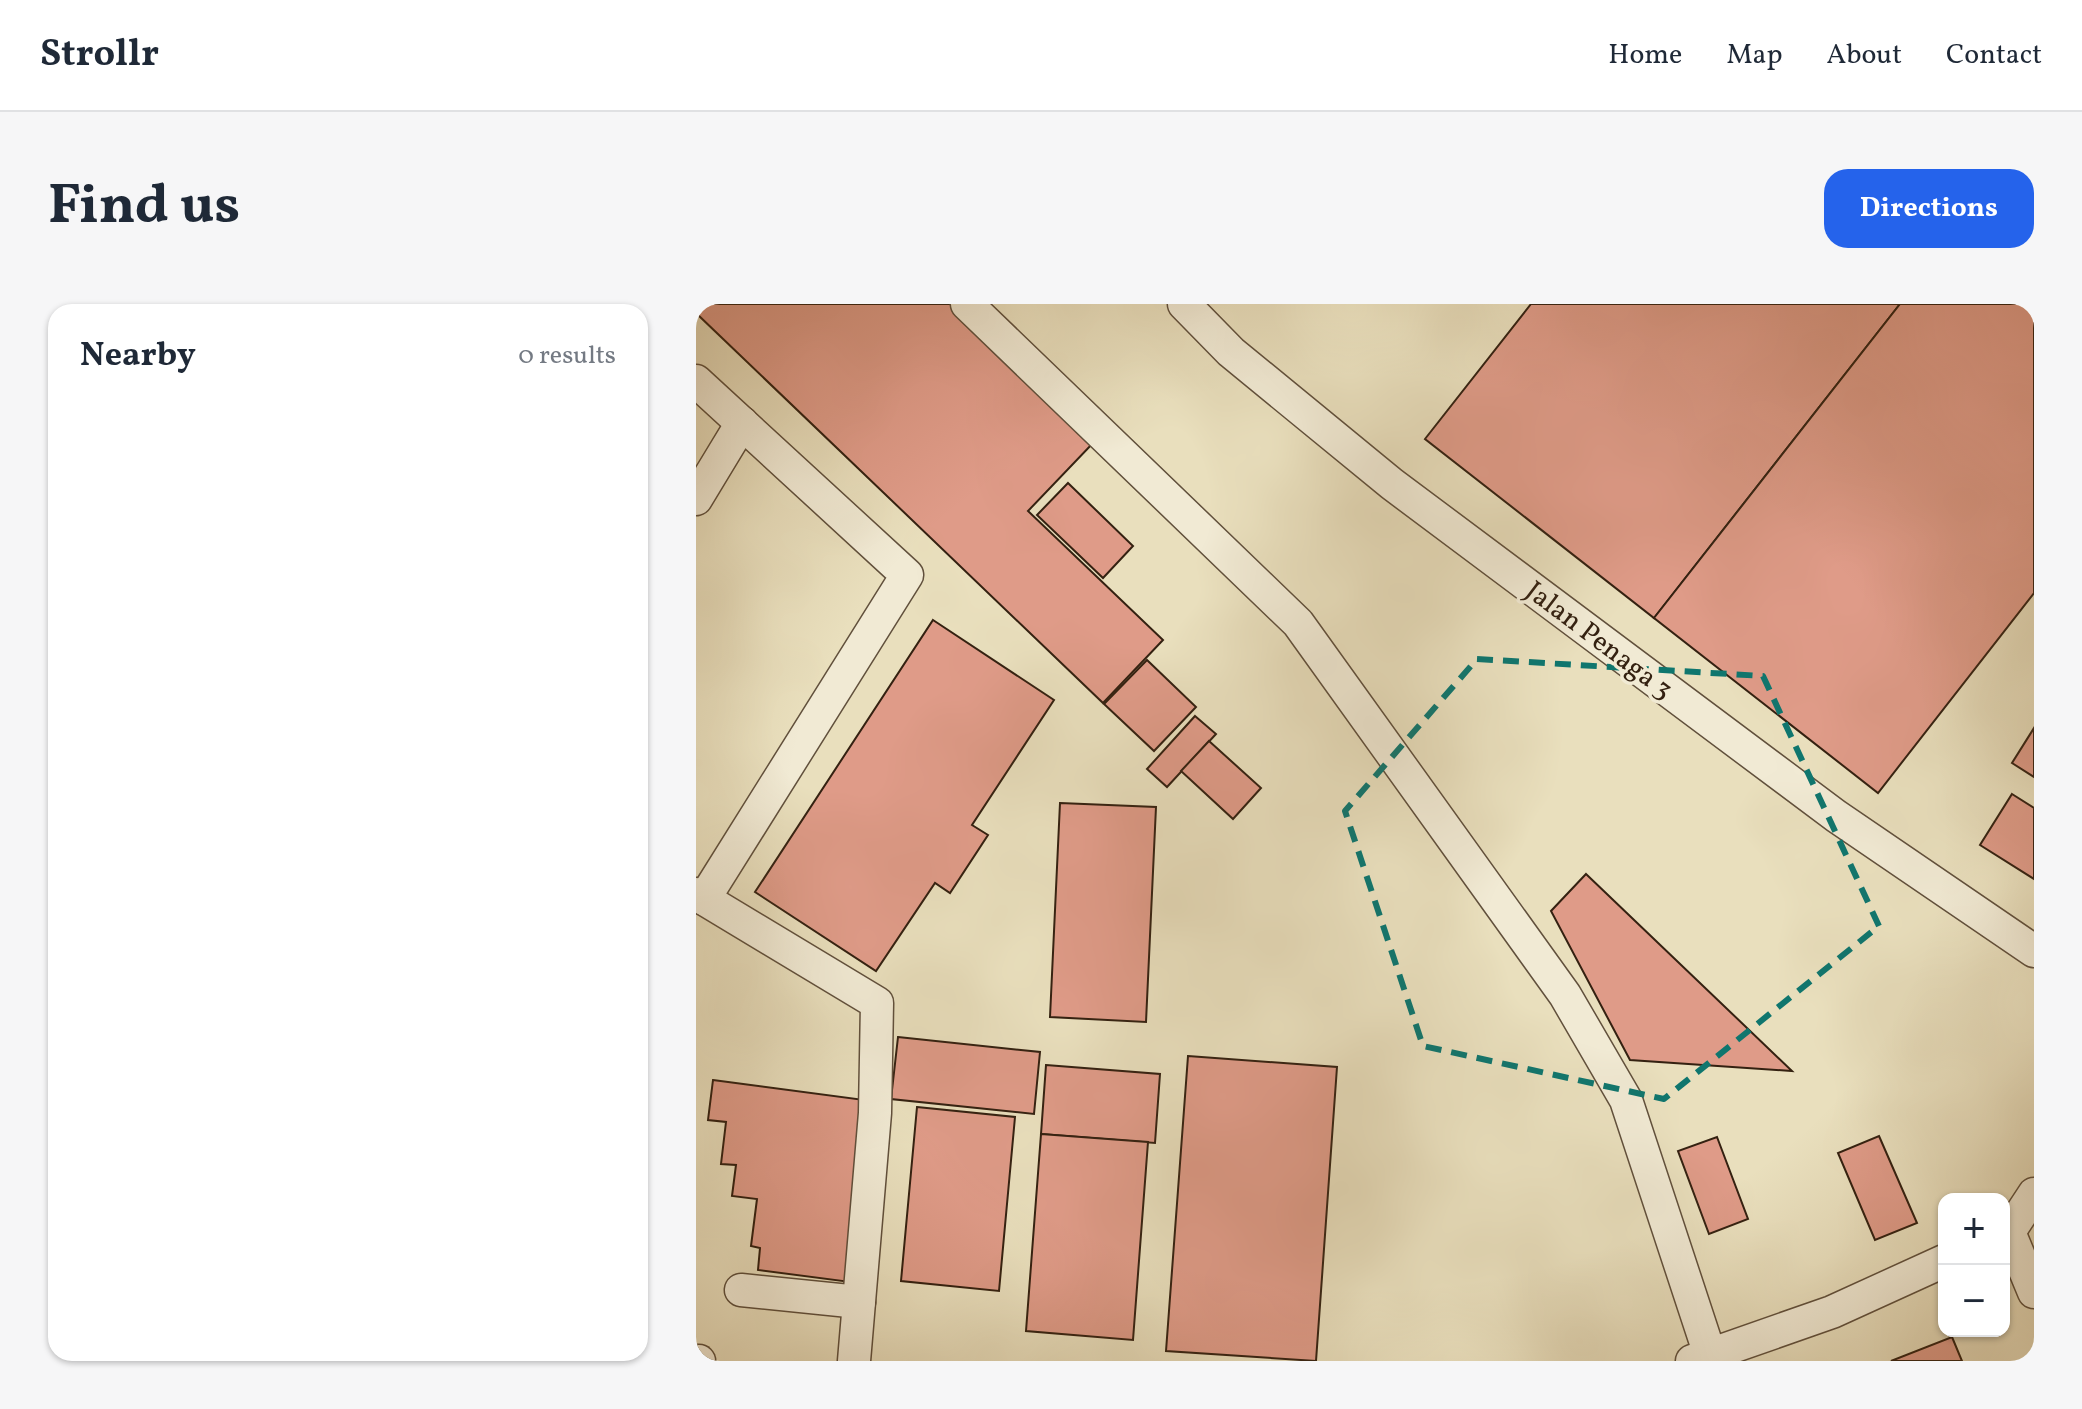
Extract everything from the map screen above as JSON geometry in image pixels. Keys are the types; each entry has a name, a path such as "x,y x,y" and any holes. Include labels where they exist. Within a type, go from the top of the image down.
{"street":[{"path":"967,304 1298,623 1565,995 1626,1100 1701,1358 1832,1312 1938,1264"},
{"name":"Jalan Penaga 3","path":"1184,304 1231,352 1392,484 1836,816 2034,951"},
{"path":"696,381 907,575 700,897 877,1003 875,1113 854,1361"},
{"path":"696,499 742,423"},
{"path":"2010,1229 2034,1194"},
{"path":"2010,1240 2034,1292"},
{"path":"741,1290 859,1302"}],"highlighted area":[{"path":"1477,659 1763,676 1879,926 1664,1099 1423,1046 1345,811"}],"building":[{"path":"696,304 950,304 1094,442 1028,511 1163,640 1103,703 696,313"},
{"path":"1531,304 1900,304 1654,618 1425,439"},
{"path":"1900,304 2034,304 2034,593 1878,793 1654,618"},
{"path":"1068,483 1133,546 1103,578 1037,515"},
{"path":"933,620 1054,700 972,825 988,835 950,893 935,883 876,971 755,892"},
{"path":"1147,660 1196,707 1154,751 1104,704"},
{"path":"1195,716 1216,734 1167,787 1147,769"},
{"path":"2034,728 2034,777 2012,763"},
{"path":"1209,741 1261,788 1233,819 1181,771"},
{"path":"2012,794 2034,808 2034,879 1980,845"},
{"path":"1060,803 1156,807 1146,1022 1050,1017"},
{"path":"1586,874 1792,1071 1630,1060 1551,911"},
{"path":"898,1037 1040,1052 1034,1114 891,1099"},
{"path":"1188,1056 1337,1067 1316,1361 1166,1351"},
{"path":"1046,1065 1160,1074 1155,1143 1041,1134"},
{"path":"713,1080 872,1101 850,1282 758,1270 760,1248 751,1246 757,1199 732,1196 736,1165 721,1164 726,1122 708,1120"},
{"path":"917,1107 1015,1117 999,1291 901,1281"},
{"path":"1041,1134 1148,1142 1133,1340 1026,1331"},
{"path":"1879,1136 1917,1223 1875,1240 1838,1153"},
{"path":"1717,1137 1748,1219 1709,1234 1678,1151"},
{"path":"1952,1337 1962,1361 1891,1361"}]}
